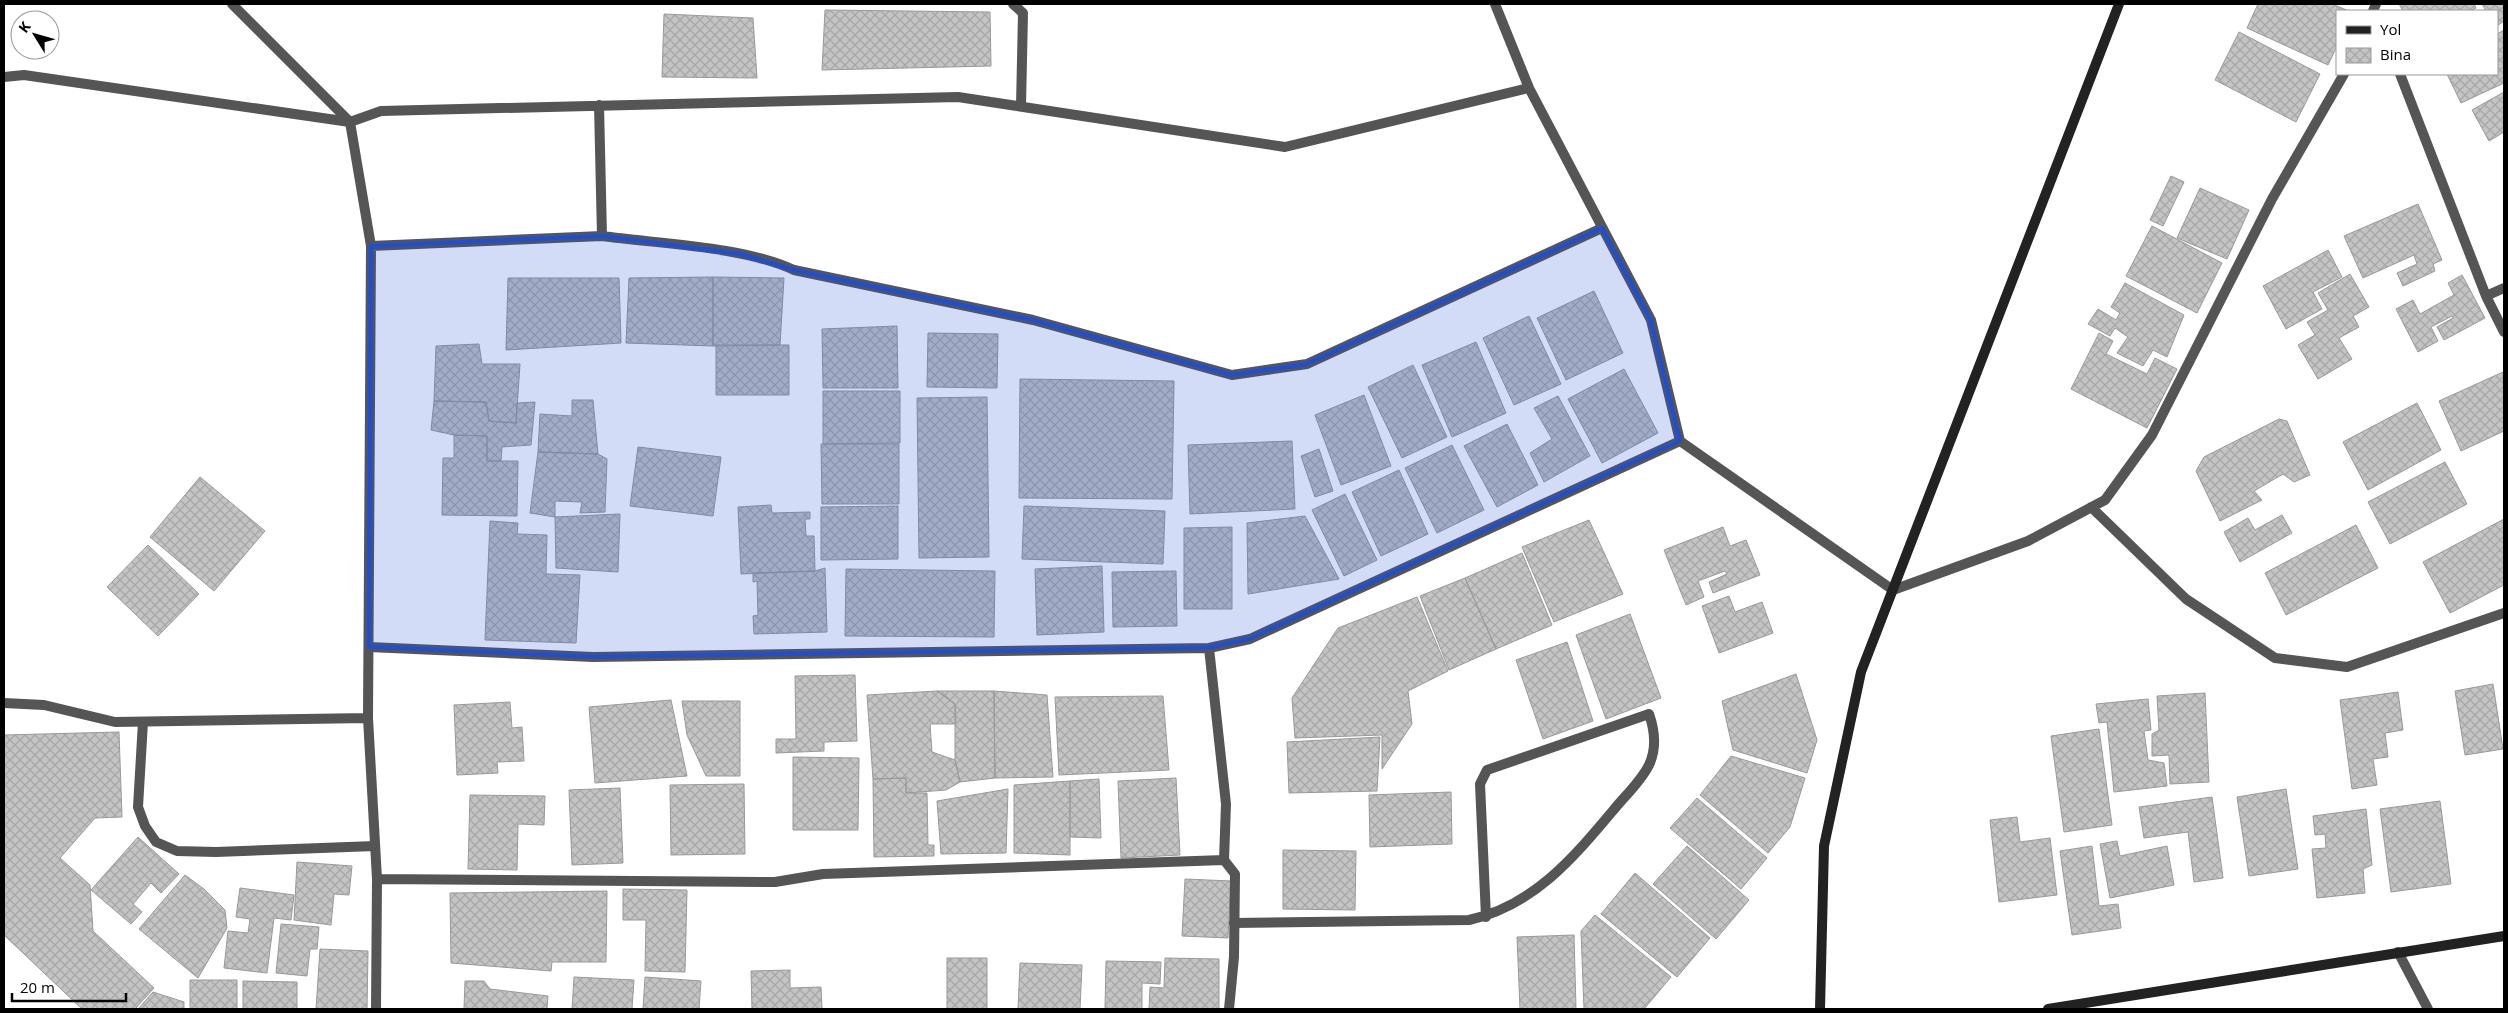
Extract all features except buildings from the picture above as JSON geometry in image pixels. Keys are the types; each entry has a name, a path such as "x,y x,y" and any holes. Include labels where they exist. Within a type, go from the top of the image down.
{"main road":[{"path":"1820,1009 1824,846 1861,672 2119,4"},
{"path":"2048,1009 2504,936"}],"street":[{"path":"232,4 350,122 371,246 368,718 377,879 376,1009"},
{"path":"1013,4 1023,13 1021,106"},
{"path":"1494,4 1529,88 1651,320 1680,441 1893,590 2028,541 2105,500 2152,435 2272,199 2343,75"},
{"path":"4,77 24,75 350,122 382,111 958,97 1285,146 1529,88"},
{"path":"2400,75 2486,296 2504,332"},
{"path":"599,105 602,236"},
{"path":"371,246 602,236 741,254 773,260 794,270 1033,320 1232,375 1307,364 1602,228"},
{"path":"2486,296 2504,288"},
{"path":"369,647 593,656 1209,648 1250,639 1680,441"},
{"path":"2091,507 2186,599 2275,658 2347,667 2504,612"},
{"path":"1209,648 1226,804 1224,860 1235,874 1229,1009"},
{"path":"4,703 44,705 115,722 368,718"},
{"path":"1234,923 1469,920 1486,917 1522,900 1542,886 1590,838 1649,765 1655,739 1649,714 1487,770 1480,784 1486,917"},
{"path":"143,722 138,807 145,826 156,842 177,851 216,852 375,846"},
{"path":"377,879 775,882 822,874 1224,860"},
{"path":"2398,952 2428,1009"}],"highlighted area":[{"path":"1602,228 1651,320 1680,441 1250,639 1209,648 593,657 369,647 371,246 602,236 741,254 794,270 1033,320 1232,375 1307,364"}]}
